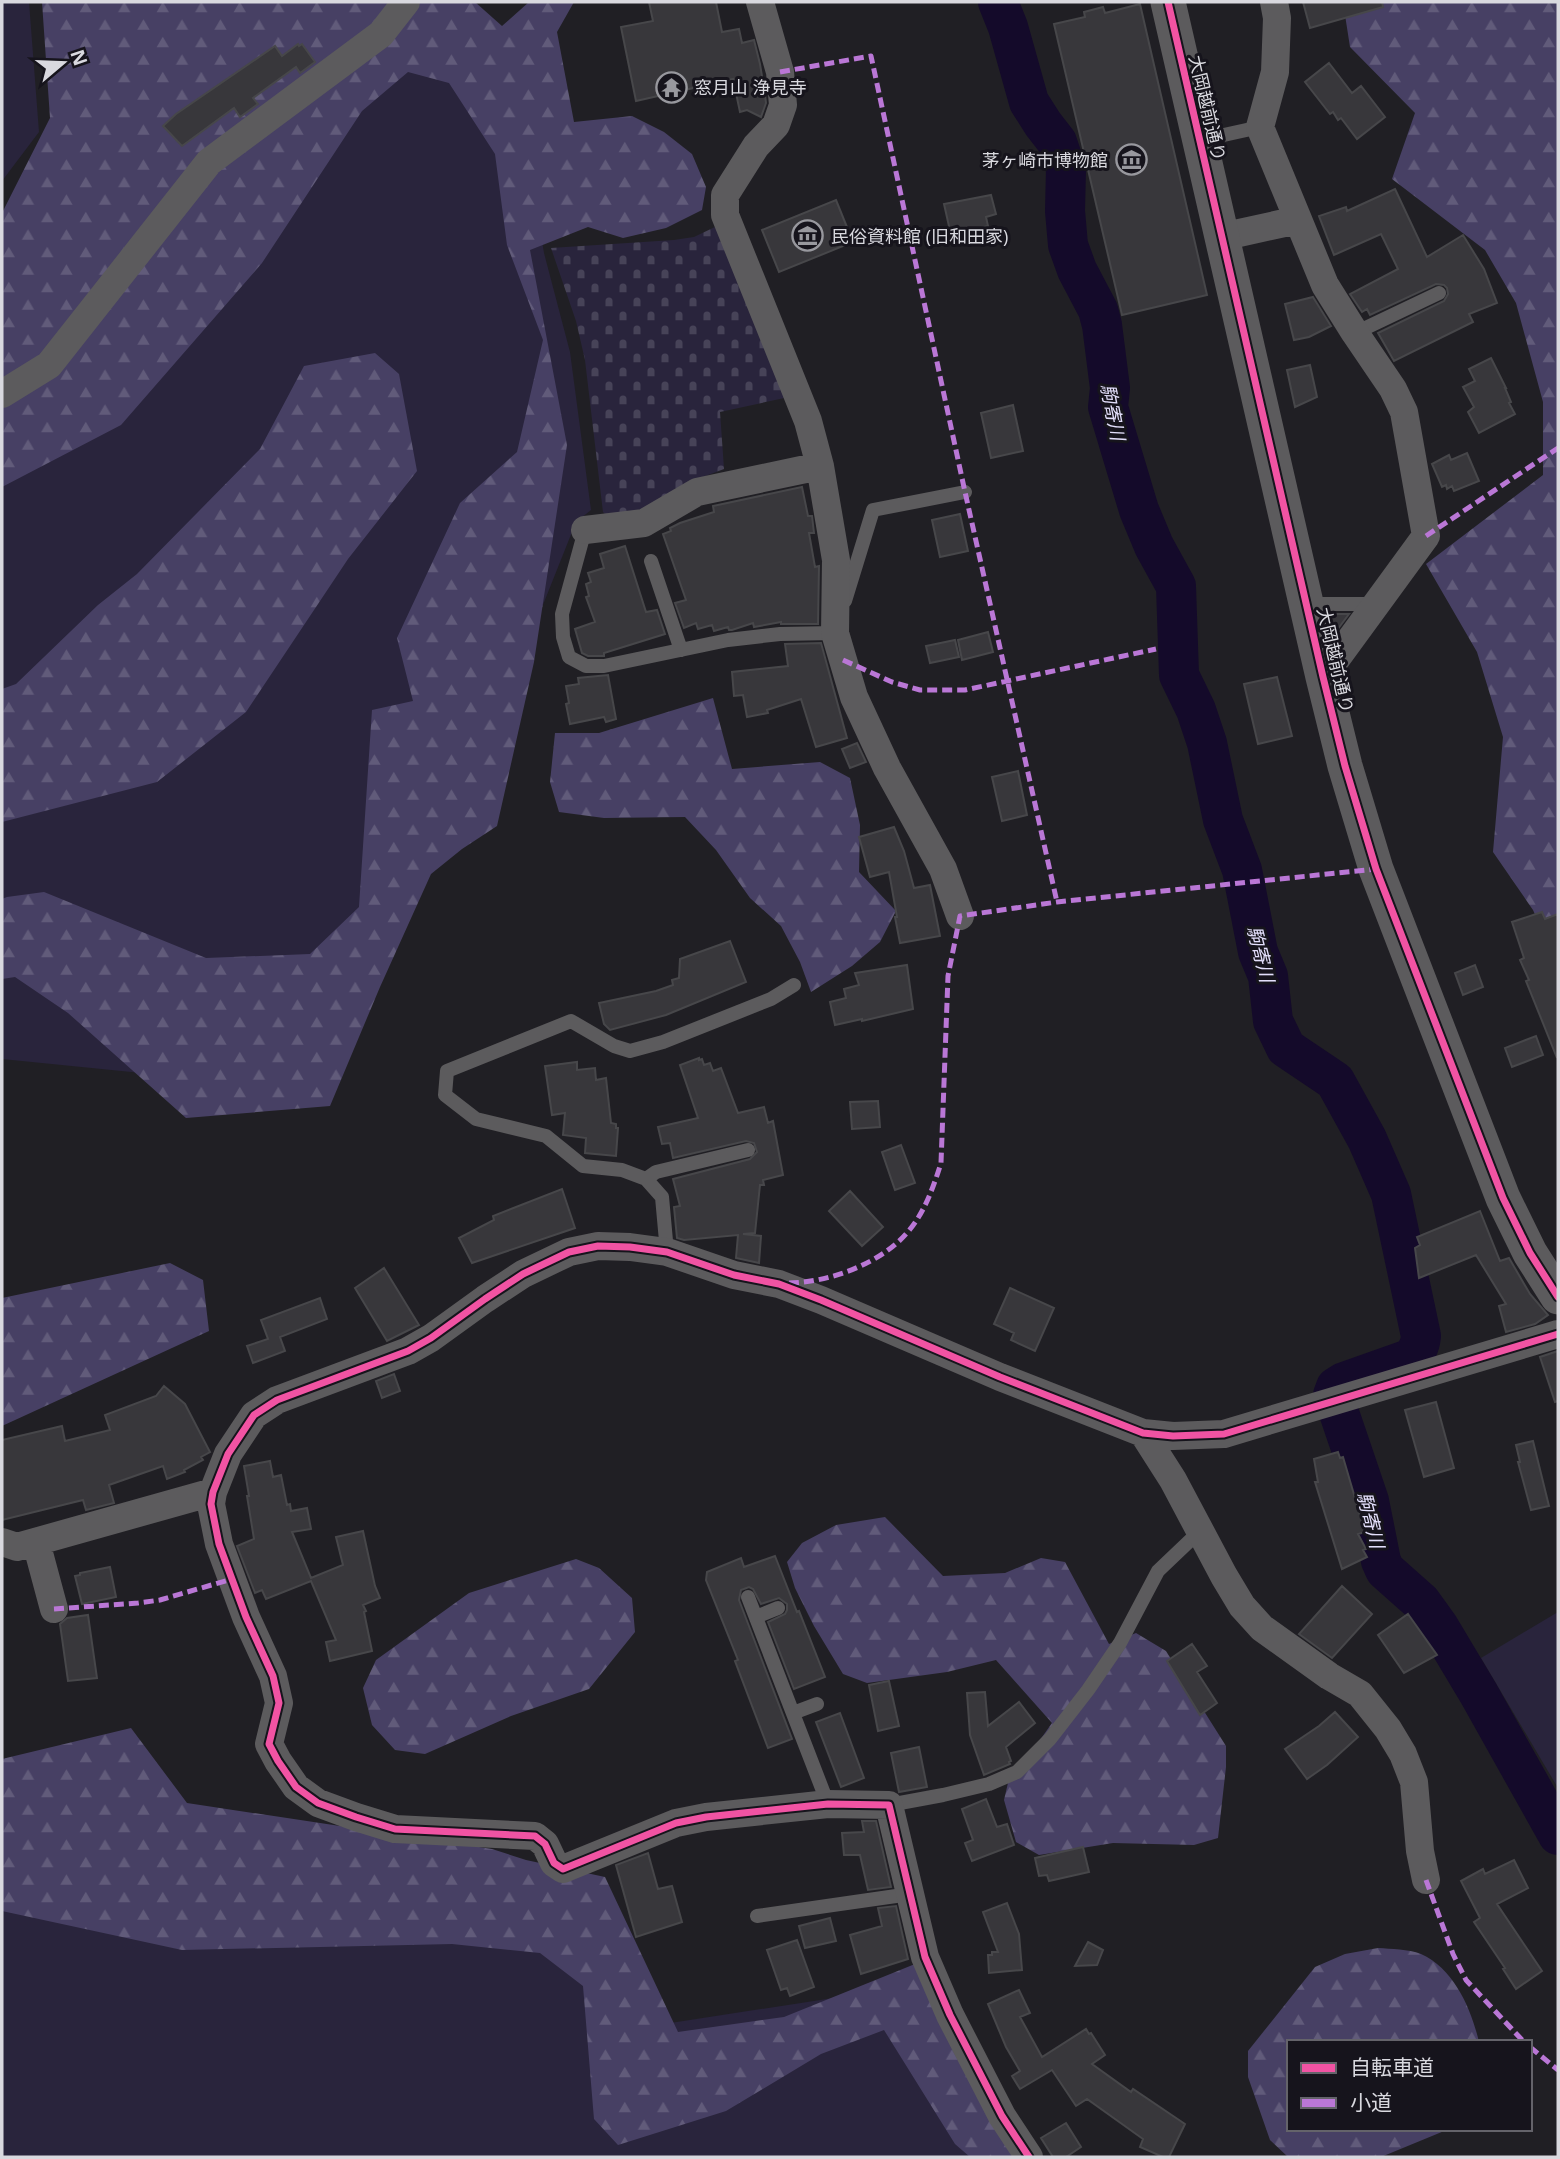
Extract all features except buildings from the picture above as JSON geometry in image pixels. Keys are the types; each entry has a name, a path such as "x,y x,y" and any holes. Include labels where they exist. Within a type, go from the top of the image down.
{"street":[{"path":"2,394 49,365 209,162 381,34 406,2"},
{"path":"760,2 780,72 783,105 776,125 756,146 725,195 725,215 808,421 820,466 836,560 835,633 853,697 887,768 943,869 960,916"},
{"name":"大岡越前通り","path":"1168,2 1323,677 1345,766 1376,869 1503,1198 1530,1253 1558,1297"},
{"path":"1273,2 1277,18 1275,72 1260,127 1325,285 1393,389 1404,412 1426,536 1323,677"},
{"path":"1221,237 1298,220"},
{"path":"585,530 644,523 697,492 820,466"},
{"path":"1029,2157 1002,2116 950,2015 925,1957 889,1805 828,1804 706,1817 676,1823 563,1869 554,1863 545,1844 535,1836 395,1829 318,1802 296,1787 269,1744 279,1703 273,1676 246,1617 219,1544 211,1504 228,1454 254,1415 277,1400 408,1351 523,1274 569,1252 598,1246 667,1252 734,1275 779,1284 1000,1377 1143,1433 1173,1436 1224,1434 1558,1334"},
{"path":"1143,1433 1173,1480 1242,1606 1262,1628 1329,1676 1360,1694 1388,1729 1403,1754 1414,1782 1420,1851 1426,1881"},
{"path":"2,1542 17,1547 213,1492"},
{"path":"36,1542 54,1609"}],"lane":[{"path":"1200,140 1260,127"},
{"path":"1355,333 1439,292"},
{"path":"585,530 562,614 562,637 569,657 586,666 604,666 728,640 780,634 835,633 873,510 965,492"},
{"path":"651,561 681,650"},
{"path":"1306,604 1376,604"},
{"path":"667,1252 662,1197 646,1179 622,1170 583,1166 545,1136 476,1119 445,1095 447,1071 571,1021 614,1046 630,1051 771,999 794,985"},
{"path":"646,1179 656,1171 748,1150"},
{"path":"889,1805 989,1784 1017,1772 1049,1739 1088,1690 1120,1643 1158,1571 1200,1531"},
{"path":"748,1597 828,1804"},
{"path":"756,1618 778,1608"},
{"path":"793,1713 817,1704"},
{"path":"757,1916 909,1894"}],"green space":[{"path":"2,2 29,2 39,132 2,181"},
{"path":"42,2 475,2 502,26 529,2 574,2 557,32 574,122 632,116 664,132 692,154 706,187 702,210 666,228 623,238 588,227 530,250 567,445 534,662 497,826 431,874 330,1106 186,1118 68,1013 15,977 2,979 2,899 44,892 206,958 310,954 359,907 372,710 413,701 397,638 460,503 517,452 543,340 507,245 495,154 449,83 408,72 362,111 262,263 121,425 2,487 2,213 50,118"},
{"path":"1343,2 1558,2 1558,966 1533,910 1493,852 1503,737 1477,652 1426,564 1543,475 1543,402 1516,303 1485,250 1392,179 1415,113 1350,47"},
{"path":"424,16 520,106 544,253 570,352 591,510 576,522 519,665 307,1027 201,1079 2,1059 2,410"},
{"path":"717,226 789,397 720,412 724,469 700,478 649,509 609,518 603,512 585,360 576,321 551,248 674,240 694,237"},
{"path":"375,353 399,374 417,471 348,559 246,712 157,782 2,822 2,689 16,684 98,605 137,574 260,449 304,366"},
{"path":"713,698 732,769 820,762 850,778 860,825 859,872 896,911 880,942 852,966 811,992 800,962 781,926 750,898 716,850 685,817 604,818 559,812 550,782 555,733 599,733"},
{"path":"170,1263 203,1280 209,1331 2,1426 2,1298"},
{"path":"885,1517 943,1576 1005,1573 1041,1558 1065,1562 1109,1644 1136,1633 1166,1651 1226,1746 1218,1838 1194,1845 1113,1843 1039,1855 1016,1842 1004,1800 1011,1770 1035,1747 1052,1723 996,1660 947,1672 867,1683 843,1674 795,1588 787,1562 802,1543 836,1525"},
{"path":"576,1559 599,1568 632,1598 635,1632 589,1689 511,1716 425,1754 395,1750 372,1725 363,1688 376,1660 469,1593"},
{"path":"1558,1612 1558,1788 1481,1658"},
{"path":"131,1728 187,1803 492,1849 526,1860 605,1877 678,2032 784,2017 915,1964 1015,2157 970,2157 955,2144 884,2030 821,2054 726,2111 618,2145 594,2119 583,1986 540,1953 452,1944 182,1950 2,1911 2,1759"},
{"path":"2,1893 563,1896 664,2024 898,1988 986,2157 2,2157"},
{"path":"1378,1948 1405,1950 1421,1954 1433,1961 1452,1979 1466,2003 1478,2040 1287,2040 1287,2131 1444,2131 1381,2157 1288,2157 1270,2140 1248,2077 1248,2051 1315,1967 1345,1954"}],"waterway":[{"name":"駒寄川","path":"998,2 1008,27 1029,102 1057,142 1066,169 1065,211 1068,245 1077,270 1098,310 1110,388 1108,407 1139,510 1154,546 1176,586 1179,675 1196,710 1207,743 1223,820 1242,870 1258,952 1268,976 1273,1021 1286,1048 1335,1081 1367,1139 1391,1194 1421,1336 1420,1343 1409,1359 1344,1382 1336,1387 1333,1395 1369,1501 1381,1561 1385,1570 1421,1602 1439,1627 1558,1835"}],"marked path":[{"path":"780,72 871,56 1057,902"},
{"path":"1426,536 1558,448"},
{"path":"843,660 892,682 920,690 965,690 1156,649"},
{"path":"789,1283 823,1279 872,1260 900,1240 925,1205 941,1163 948,976 960,916 1057,902 1376,869"},
{"path":"54,1609 160,1600 232,1579"},
{"path":"1426,1880 1453,1954 1466,1980 1522,2040"},
{"path":"1532,2049 1558,2070"}],"cycle path":[{"path":"1168,2 1323,677 1345,766 1376,869 1503,1198 1530,1253 1558,1297"},
{"path":"1029,2157 1002,2116 950,2015 925,1957 889,1805 828,1804 706,1817 676,1823 563,1869 554,1863 545,1844 535,1836 395,1829 318,1803 296,1787 269,1744 279,1703 273,1676 246,1617 219,1544 211,1504 228,1454 254,1415 277,1400 408,1351 523,1274 569,1252 598,1246 667,1252 734,1275 779,1284 1000,1377 1143,1433 1173,1436 1224,1434 1558,1334"}],"place":[{"name":"窓月山 浄見寺","path":"671,87"},
{"name":"茅ヶ崎市博物館","path":"1131,160"},
{"name":"民俗資料館 (旧和田家)","path":"808,236"}]}
